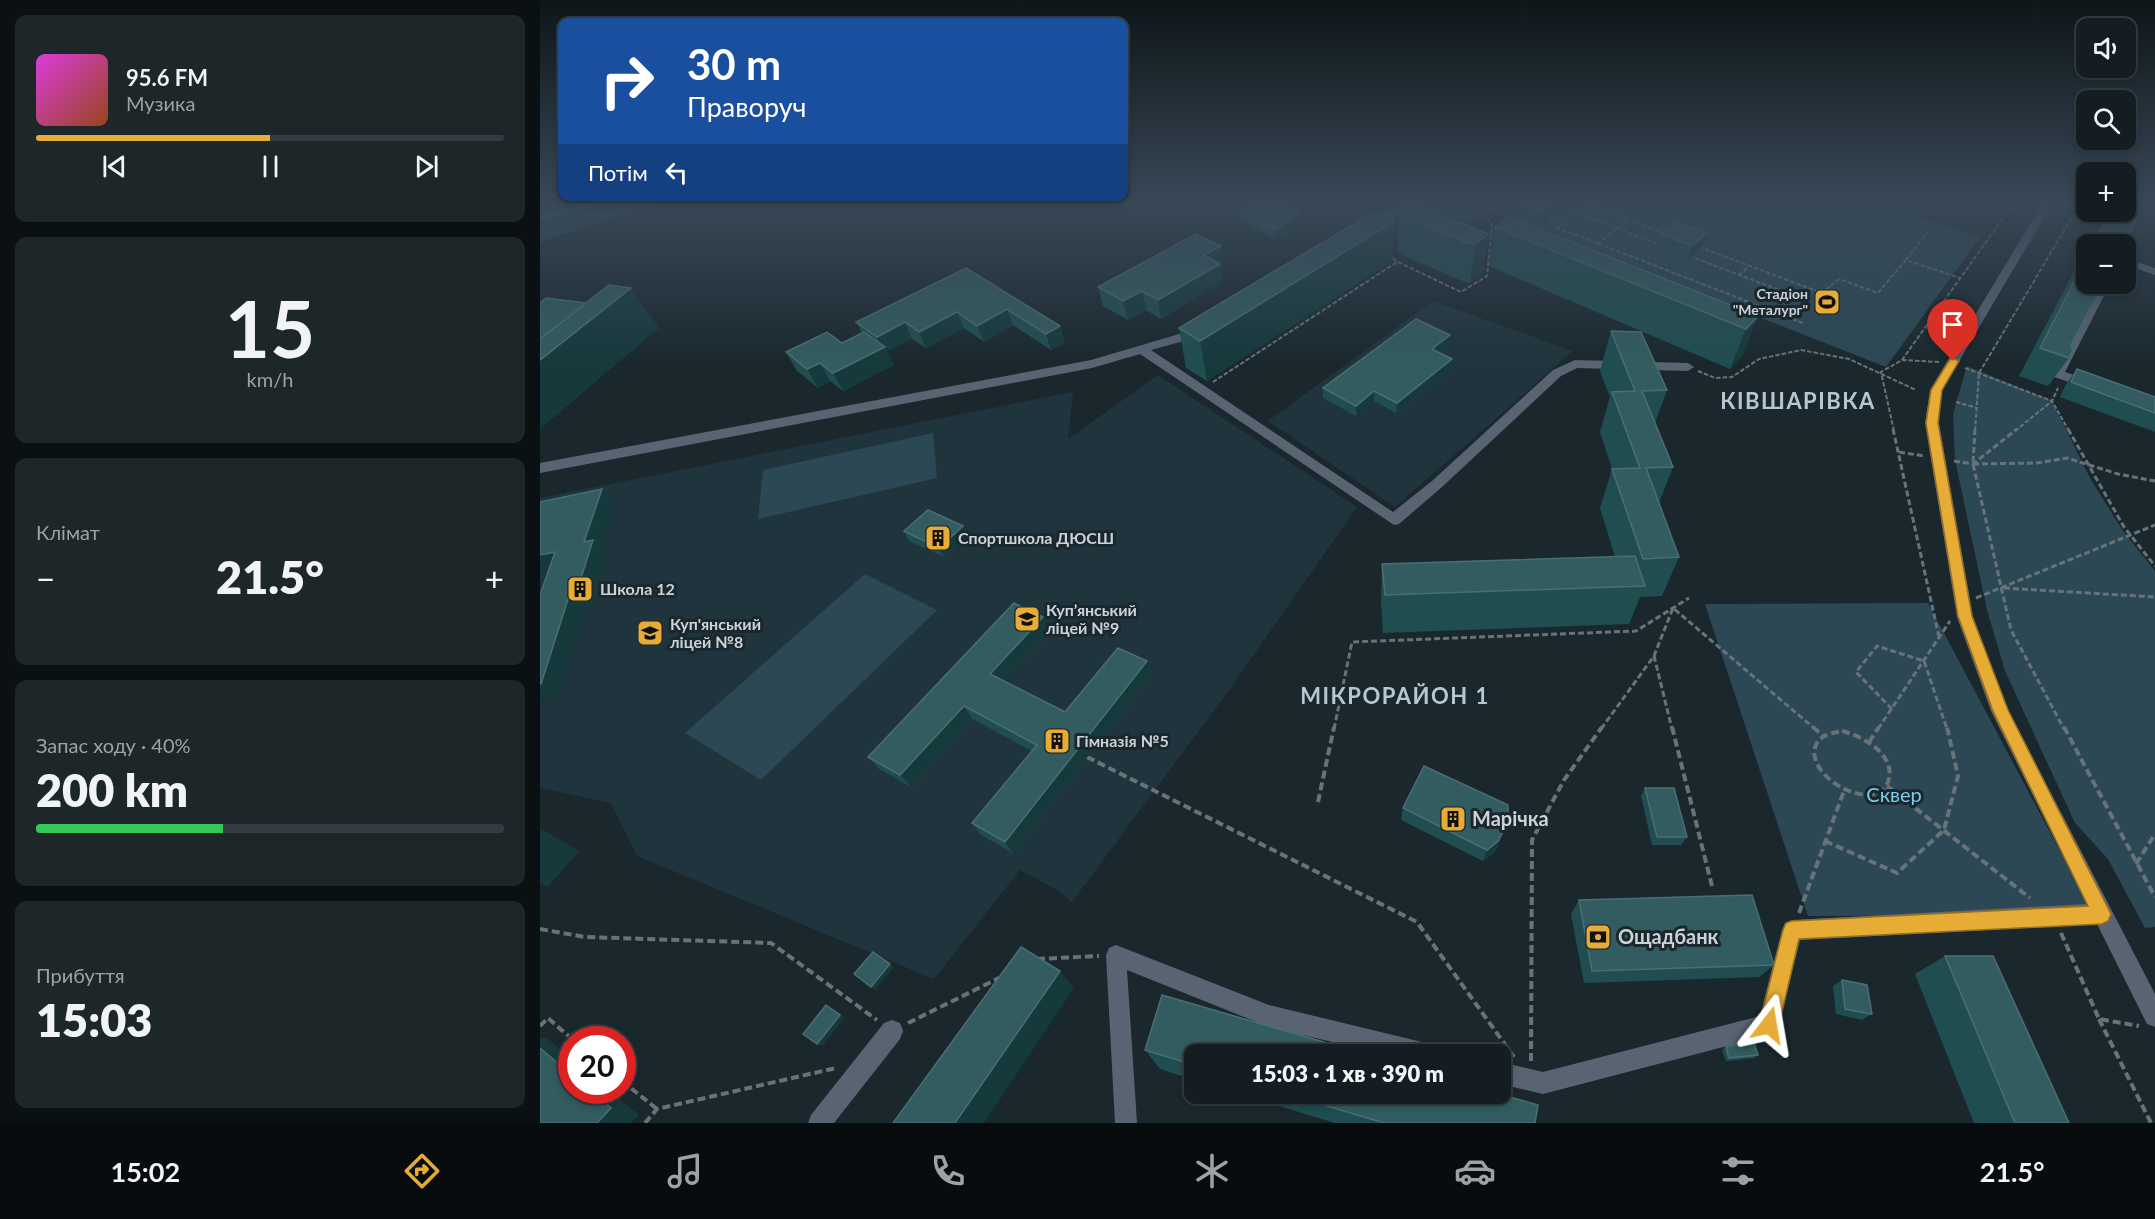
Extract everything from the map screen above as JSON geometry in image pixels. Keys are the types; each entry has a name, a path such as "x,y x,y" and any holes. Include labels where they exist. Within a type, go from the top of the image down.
{"street":[{"path":"2016,256 1936,390 1932,423 1944,460 1962,604 2000,711 2155,1016"},
{"path":"2136,265 2155,272"},
{"path":"2094,387 2058,374 2099,294"},
{"path":"540,468 1092,364 1183,337 1211,320"},
{"path":"1143,350 1394,520 1437,484 1557,373 1575,364 1688,367"},
{"path":"1511,1076 1543,1083 1769,1025 1792,930 2102,914"},
{"path":"1126,1123 1116,955 1269,1016 1385,1044"},
{"path":"819,1123 892,1031"}],"path":[{"path":"1391,256 1397,262 1461,292 1487,276 1489,256"},
{"path":"1629,256 1803,323"},
{"path":"1690,256 1803,299"},
{"path":"1725,256 1822,293 1839,279 1878,293 1909,256"},
{"path":"2049,256 1979,373 1973,464 2011,630 2155,897"},
{"path":"1906,260 1960,278"},
{"path":"1201,390 1397,262"},
{"path":"1739,275 1749,265"},
{"path":"1688,367 1715,378 1732,377 1759,359 1801,350 1849,358 1916,390"},
{"path":"1902,360 1952,363 2052,401 2131,535 2155,566"},
{"path":"1973,464 2052,401 2064,376"},
{"path":"1956,402 1977,408"},
{"path":"1899,452 1973,464 2037,463 2067,458 2118,474 2155,482"},
{"path":"1869,742 1962,604 2155,525"},
{"path":"2001,588 2155,597"},
{"path":"1318,802 1352,642 1636,631 1689,598"},
{"path":"1530,1080 1532,840 1564,780 1654,656 1673,608"},
{"path":"1673,608 1823,736"},
{"path":"1892,709 1856,672 1877,646 1924,661"},
{"path":"1654,656 1712,886"},
{"path":"1825,841 1897,873 1944,830 1958,776 1953,743 1924,661"},
{"path":"1842,731 1854,733 1869,742 1885,757 1889,767 1890,777 1887,786 1880,793 1869,796 1844,791 1823,773 1817,763 1815,752 1817,743 1823,736 1842,731"},
{"path":"1087,757 1417,922 1530,1080"},
{"path":"1792,930 1844,791"},
{"path":"2136,864 2155,834"},
{"path":"540,929 585,937 771,943 892,1031 1007,974"},
{"path":"1028,964 1038,959 1116,955"},
{"path":"540,1026 548,1018 558,1027"},
{"path":"2099,1019 2151,1123"},
{"path":"645,1123 657,1110 868,1061"},
{"path":"636,1093 657,1110"}],"shaded area":[{"path":"1433,301 1573,351 1395,507 1268,421"},
{"name":"Куп’янський ліцей №9","path":"1158,375 1357,507 1229,690 1072,902 1059,891 1020,870 934,979 637,856 611,803 540,788 540,498 1073,392 1068,439"}],"green space":[{"path":"1605,256 1966,256 1886,367"},
{"path":"1967,366 2052,401 2091,480 2123,531 2155,571 2155,927 2145,928 2108,859 2075,823 2005,671 1987,610 1955,460 1953,414"},
{"path":"933,433 937,478 758,519 763,470"},
{"path":"865,574 937,610 761,780 685,733"},
{"name":"Сквер","path":"1928,603 2094,915 1808,916 1705,604"}],"building":[{"path":"1155,256 1207,256 1220,264 1158,300 1142,291 1123,301 1098,287"},
{"path":"1299,256 1337,256 1200,341 1179,328"},
{"path":"1567,256 1608,256 1758,316 1746,329"},
{"path":"966,268 1060,326 1046,334 1007,309 977,326 957,312 919,332 905,322 877,337 856,322"},
{"path":"2076,278 2076,294 2098,294 2071,345 2073,350 2069,358 2040,348"},
{"path":"609,285 631,288 540,360 540,339"},
{"path":"546,298 586,303 540,339 540,303"},
{"path":"1416,319 1450,335 1432,349 1452,359 1397,403 1374,391 1356,406 1323,388"},
{"path":"1611,331 1641,332 1667,390 1642,391 1673,467 1646,468 1679,557 1643,559 1612,469 1640,468 1612,392 1635,391"},
{"path":"827,332 842,343 864,332 885,347 833,373 820,363 807,369 786,352"},
{"path":"2077,369 2155,397 2155,413 2071,382"},
{"path":"602,489 584,542 593,540 577,591 570,593 540,684 540,595 555,552 540,555 540,502"},
{"path":"928,510 963,526 939,548 904,531"},
{"path":"1635,556 1645,586 1385,595 1382,564"},
{"name":"Гімназія №5","path":"1014,603 1043,617 990,674 1065,712 1118,648 1147,661 1005,842 972,823 1037,745 964,706 900,775 868,757"},
{"name":"Марічка","path":"1424,766 1508,805 1508,821 1498,841 1487,850 1403,808"},
{"path":"1645,788 1674,788 1687,837 1657,837"},
{"path":"1752,895 1774,965 1592,971 1579,900"},
{"path":"1021,947 1060,971 955,1123 893,1123"},
{"path":"873,952 890,964 871,987 854,974"},
{"path":"1945,956 1993,956 2069,1123 2015,1123"},
{"path":"1842,980 1867,985 1872,1014 1845,1009"},
{"path":"1162,995 1331,1044 1184,1044 1184,1062 1145,1050"},
{"path":"826,1005 840,1015 817,1044 803,1034"},
{"path":"1753,1040 1758,1055 1729,1058 1726,1047"},
{"path":"540,1048 558,1063 558,1104 606,1104 611,1108 597,1123 540,1123"},
{"path":"1511,1097 1538,1105 1535,1123 1384,1123 1320,1104 1511,1104"}],"place":[{"name":"Стадіон \"Металург\"","path":"1827,302"},
{"name":"Спортшкола ДЮСШ","path":"938,538"},
{"name":"Школа 12","path":"580,589"},
{"name":"Куп’янський ліцей №9","path":"1027,619"},
{"name":"Куп'янський ліцей №8","path":"650,633"},
{"name":"Гімназія №5","path":"1057,741"},
{"name":"Марічка","path":"1453,819"},
{"name":"Ощадбанк","path":"1598,937"}],"district":[{"name":"КІВШАРІВКА","path":"1798,401"},
{"name":"МІКРОРАЙОН 1","path":"1395,696"}],"route":[{"path":"1769,1025 1792,930 2102,914 2000,711 1965,616 1932,423 1936,390 1953,361"}]}
